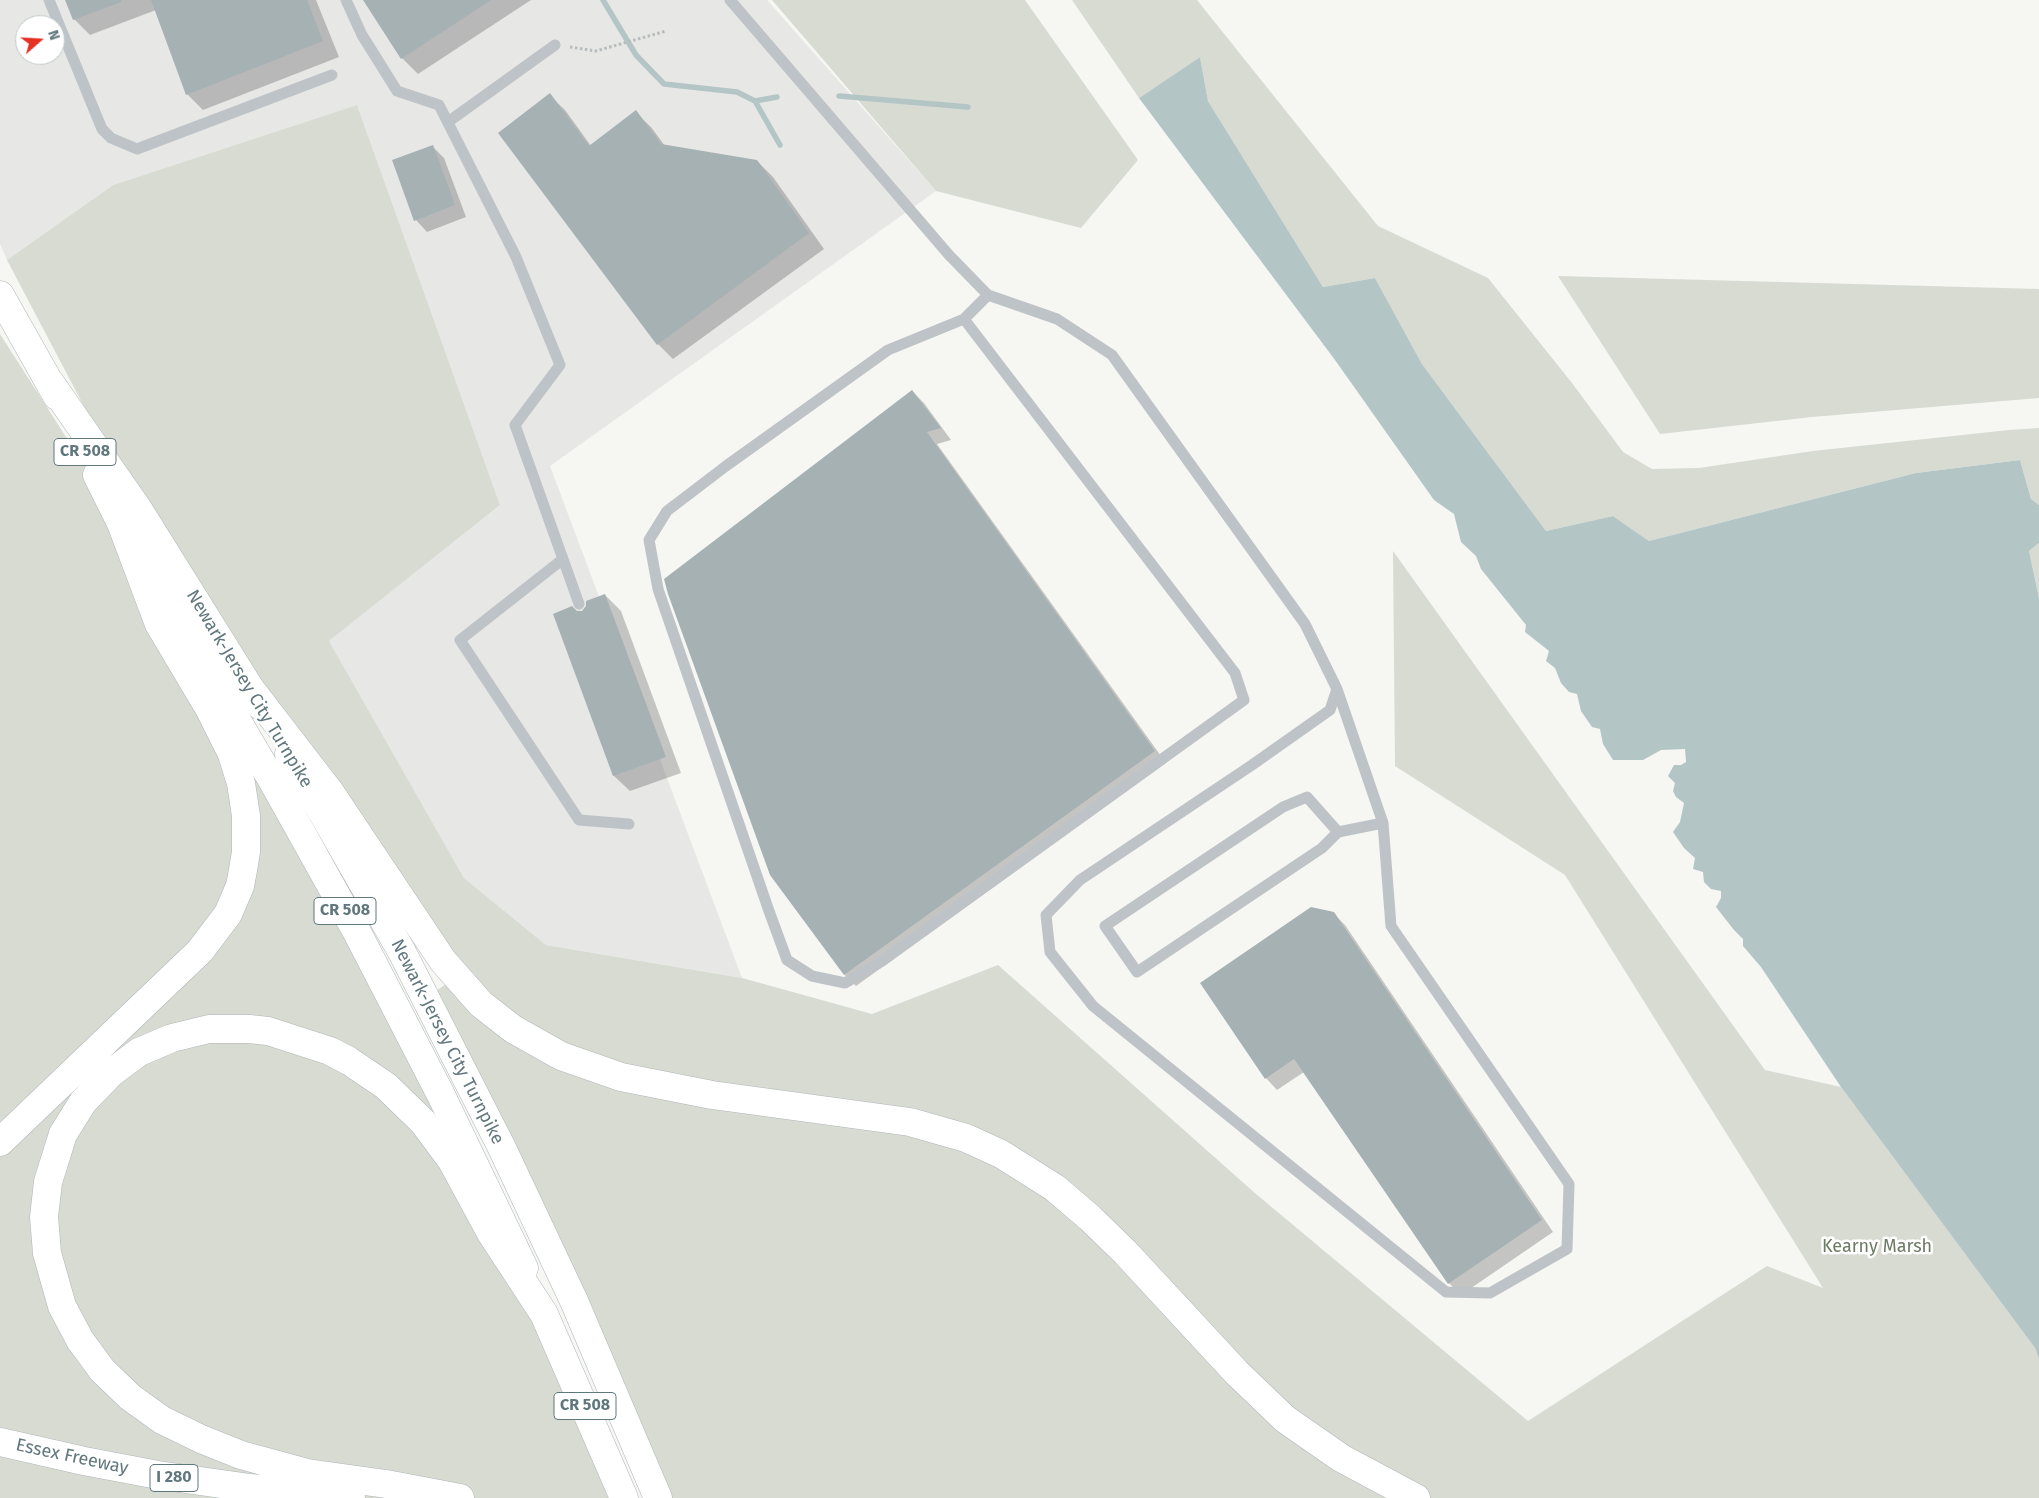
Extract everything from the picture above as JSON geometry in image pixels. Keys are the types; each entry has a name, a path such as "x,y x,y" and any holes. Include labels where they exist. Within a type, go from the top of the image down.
{"main road":[{"name":"Newark-Jersey City Turnpike","path":"0,295 49,381 121,523 359,936 445,1103 544,1314 624,1498"},
{"name":"Newark-Jersey City Turnpike","path":"49,381 138,509 249,687 359,874 406,960 476,1095 574,1301 658,1498"},
{"path":"0,1142 200,951 228,914 240,886 244,870 246,816 241,783 232,754 213,715 159,624 121,523"},
{"path":"249,687 330,792 443,961 481,1004 513,1029 561,1056 622,1076 712,1095 910,1122 966,1138 1001,1154 1055,1188 1090,1218 1125,1252 1237,1373 1285,1419 1341,1458 1416,1498"},
{"path":"460,1498 386,1484 314,1474 241,1455 201,1440 162,1420 115,1384 90,1355 70,1324 56,1290 46,1253 45,1198 52,1166 64,1134 83,1102 111,1073 140,1052 172,1038 209,1029 249,1029 275,1033 330,1051 349,1061 386,1086 423,1122 452,1161 490,1233 544,1314"},
{"name":"Essex Freeway","path":"0,1442 158,1475 242,1487 352,1498"}],"lane":[{"path":"49,0 102,129 111,138 137,149 332,75"},
{"path":"346,0 362,35 397,91 439,105 516,257 560,365 515,425 579,604"},
{"path":"730,0 949,255 988,294 1057,319 1112,355 1305,624 1337,689 1383,823 1391,926 1569,1184 1567,1250 1490,1292 1446,1292 1093,1006 1050,952 1046,915 1080,880 1252,765 1330,710 1337,689"},
{"path":"448,122 555,45"},
{"path":"964,319 1235,674 1244,700 882,961 845,983 812,976 787,960 658,589 649,540 667,511 726,466 888,350 964,319 988,294"},
{"path":"563,559 460,640 579,820 629,824"},
{"path":"1338,832 1307,797 1283,807 1105,926 1137,972 1322,848 1338,832 1383,823"}],"path":[{"path":"555,45 596,51 666,31"}],"shaded area":[{"path":"0,0 767,0 936,191 550,466 742,978 546,945 464,878 329,641 500,505 357,105 113,185 7,260 0,244"},
{"path":"1200,57 1208,101 1323,287 1375,278 1422,364 1546,531 1613,516 1649,541 1916,473 2020,460 2031,499 2039,505 2039,543 2029,551 2039,598 2039,1359 2035,1348 1841,1087 1761,967 1743,946 1743,939 1716,907 1721,898 1721,891 1711,889 1704,882 1703,872 1693,869 1695,858 1684,848 1673,832 1680,822 1684,803 1676,797 1673,791 1675,783 1668,776 1674,765 1681,765 1686,762 1685,749 1661,750 1643,760 1613,760 1603,744 1600,729 1592,727 1581,711 1577,694 1569,692 1561,683 1555,668 1546,661 1549,651 1525,632 1526,625 1481,569 1476,556 1461,542 1454,514 1434,500 1335,360 1139,98"}],"green space":[{"path":"772,0 1025,0 1138,160 1081,228 936,191"},
{"path":"1072,0 1197,0 1378,226 1488,278 1572,383 1623,452 1652,469 1699,468 1813,451 2039,428 2039,505 2031,499 2020,460 1916,473 1649,541 1613,516 1546,531 1422,364 1375,278 1323,287 1208,101 1200,57 1139,98"},
{"name":"Kearny Marsh","path":"357,105 500,505 329,641 464,878 546,945 742,978 872,1014 998,965 1256,1194 1528,1421 1767,1266 1823,1288 1565,875 1395,766 1393,551 1765,1070 1841,1087 2035,1348 2039,1359 2039,1498 658,1498 426,998 456,977 138,509 7,260 113,185"},
{"path":"1558,276 2039,289 2039,398 1812,417 1660,434"},
{"path":"0,334 121,523 272,780 624,1498 0,1498"},
{"path":"2039,543 2039,598 2029,551"}],"building":[{"path":"65,0 121,0 121,2 73,20"},
{"path":"151,0 307,0 323,41 186,95"},
{"path":"363,0 491,0 401,59"},
{"path":"550,93 589,146 636,110 661,144 757,160 809,233 657,345 498,133"},
{"path":"433,145 455,205 414,221 392,160"},
{"path":"912,390 941,428 927,432 1155,751 844,975 770,875 664,579"},
{"path":"605,594 666,757 613,776 553,614 572,606 577,611 582,611 586,606 586,601"},
{"path":"1311,907 1334,912 1542,1220 1448,1284 1294,1059 1265,1079 1200,983"}],"waterway":[{"path":"603,0 636,55 664,84 737,92 755,101 780,145"},
{"path":"839,96 968,107"},
{"path":"755,101 777,97"}]}
